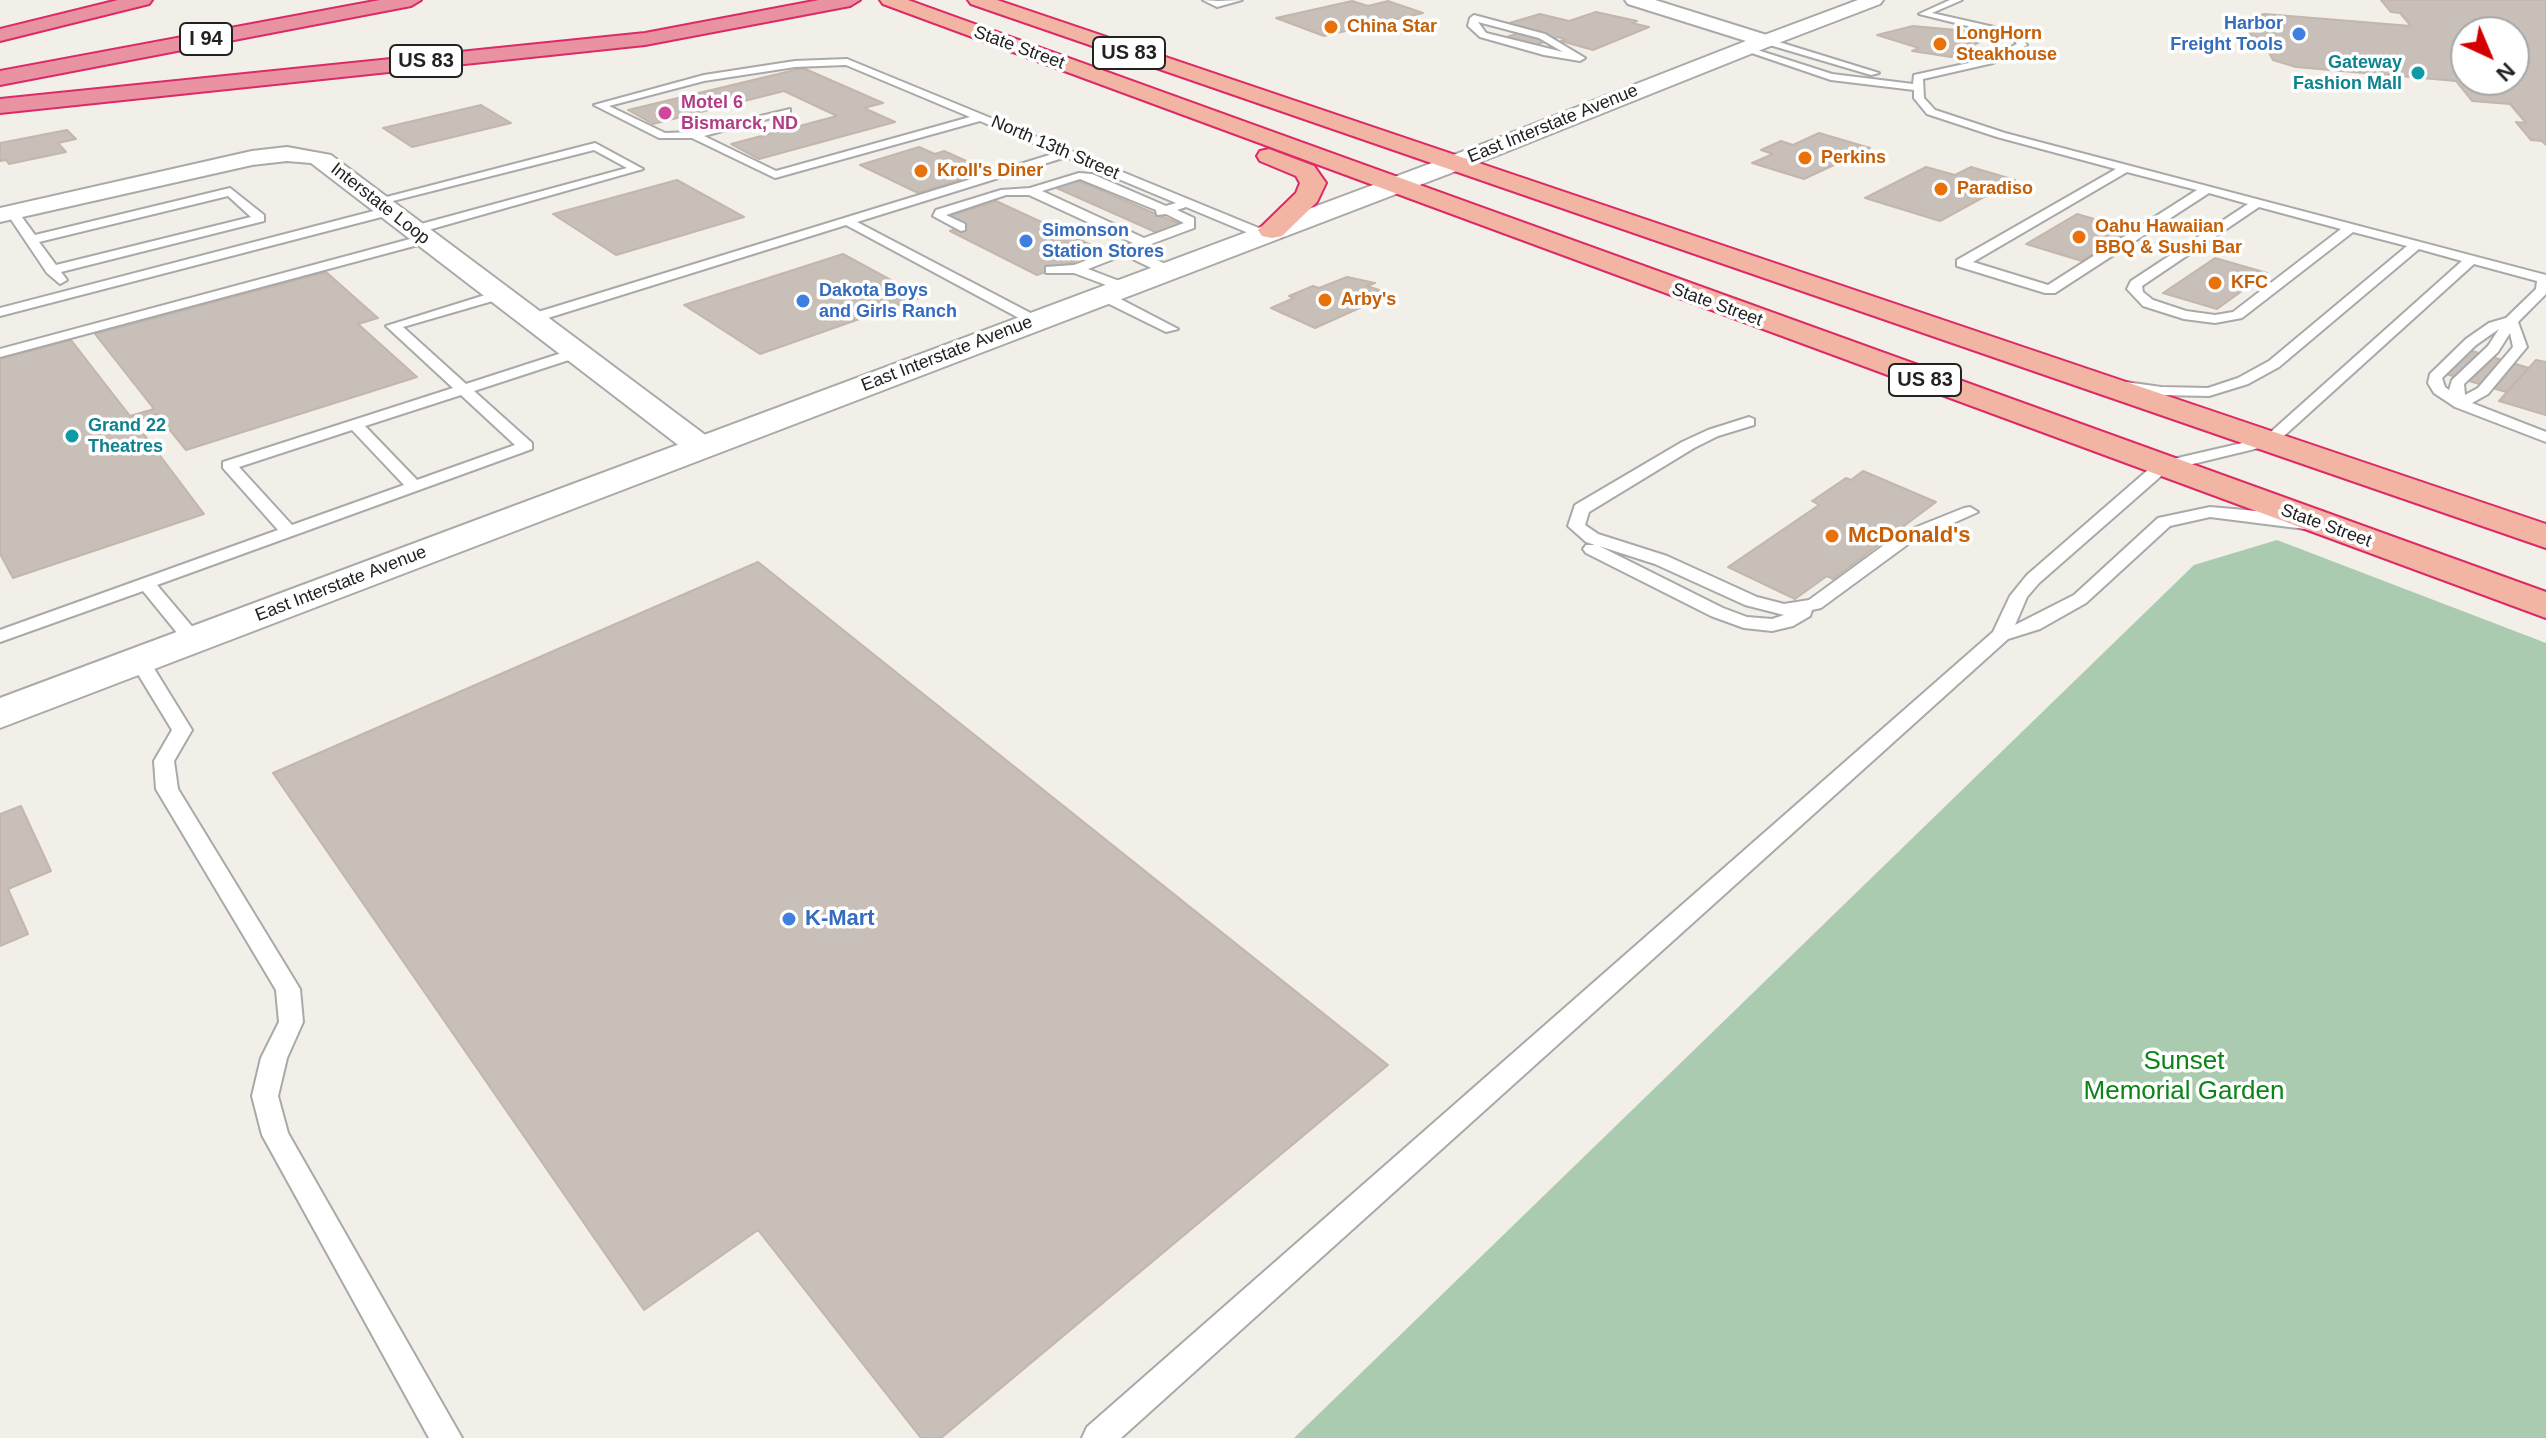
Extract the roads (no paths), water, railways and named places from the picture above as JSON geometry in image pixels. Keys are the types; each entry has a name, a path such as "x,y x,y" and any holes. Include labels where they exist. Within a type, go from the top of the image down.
{"highway":[{"path":"0,35 142,0"},
{"name":"I 94","path":"0,78 411,0"},
{"name":"US 83","path":"0,106 645,39 702,31 850,0"},
{"name":"State Street","path":"890,0 1609,265 2174,463 2361,539 2546,605"},
{"name":"State Street","path":"978,0 2096,382 2257,444 2546,537"},
{"path":"1006,0 1323,109 1357,131"},
{"path":"965,28 1122,67 1388,159 1408,163 1452,163"},
{"path":"965,28 1032,66 1305,171 1313,183 1308,196 1267,232"},
{"path":"0,55 29,49"},
{"path":"1391,186 1431,182 1479,188 1832,310 1950,346 2096,382"},
{"path":"1609,265 1859,331 2193,441 2257,444"},
{"path":"2174,463 2222,459 2255,467 2546,564"}],"street":[{"path":"1635,0 1755,45 1874,0"},
{"name":"East Interstate Avenue","path":"0,714 1755,45"},
{"name":"Interstate Loop","path":"6,214 232,162 287,154 323,160 701,447"}],"lane":[{"path":"1207,0 1217,4 1238,0"},
{"path":"1755,45 1831,77 1918,83 1990,61 2022,45 2017,38 1991,29 1923,14 1958,0"},
{"path":"1473,22 1483,35 1544,52 1580,58"},
{"path":"1755,45 1918,83"},
{"name":"North 13th Street","path":"694,135 663,136 599,105 704,78 795,64 847,62 1186,203 1267,232"},
{"path":"1918,83 1922,105 1948,119 2545,279 2543,290 2511,321 2493,349 2457,383 2456,395 2460,404"},
{"path":"694,135 786,111"},
{"path":"694,135 775,175 981,117"},
{"path":"0,312 595,146 637,169 0,353"},
{"path":"530,319 1067,153"},
{"path":"2126,168 1962,263 2050,290 2206,190"},
{"path":"961,227 939,216 940,213 1005,192 1031,191 1079,176 1161,212 1190,221 1190,225 1076,269 1051,270"},
{"path":"1031,191 1142,242"},
{"path":"31,240 230,192 260,218 52,270"},
{"path":"1053,201 1072,195"},
{"path":"1161,212 1186,203"},
{"path":"2257,203 2136,284 2134,289 2138,295 2148,303 2184,315 2215,319 2237,315 2350,228"},
{"path":"1076,212 1095,205"},
{"path":"1093,220 1113,213"},
{"path":"6,214 31,240 69,293"},
{"path":"847,221 1035,321"},
{"path":"1112,228 1133,221"},
{"path":"2096,382 2189,393 2225,389 2274,364 2416,245"},
{"path":"1124,250 1167,270"},
{"path":"1098,1438 2001,635 2019,596 2033,579 2174,463 2257,444 2471,260"},
{"path":"1076,269 1171,329"},
{"path":"0,636 526,446 393,326 498,295"},
{"path":"2460,404 2483,391 2517,354 2519,339 2511,321"},
{"path":"2511,321 2481,333 2435,377 2435,383 2439,390 2460,404 2546,437"},
{"path":"288,531 229,465 576,353"},
{"path":"1749,422 1688,445 1581,509 1566,525 1568,533 1575,540 1730,618 1772,625 1796,618 1905,538 1970,512"},
{"path":"355,424 414,486"},
{"path":"2001,635 2033,625 2080,599 2157,527 2186,515 2223,512 2268,517 2361,539"},
{"path":"146,583 194,641"},
{"path":"140,661 182,730 164,761 167,789 288,989 291,1022 274,1058 265,1096 275,1135 446,1438"}],"place":[{"name":"China Star","path":"1331,27"},
{"name":"Harbor Freight Tools","path":"2299,34"},
{"name":"LongHorn Steakhouse","path":"1940,44"},
{"name":"Gateway Fashion Mall","path":"2418,73"},
{"name":"Motel 6 Bismarck, ND","path":"665,113"},
{"name":"Perkins","path":"1805,158"},
{"name":"Kroll's Diner","path":"921,171"},
{"name":"Paradiso","path":"1941,189"},
{"name":"Oahu Hawaiian BBQ & Sushi Bar","path":"2079,237"},
{"name":"Simonson Station Stores","path":"1026,241"},
{"name":"KFC","path":"2215,283"},
{"name":"Arby's","path":"1325,300"},
{"name":"Dakota Boys and Girls Ranch","path":"803,301"},
{"name":"Grand 22 Theatres","path":"72,436"},
{"name":"McDonald's","path":"1832,536"},
{"name":"K-Mart","path":"789,919"}],"park label":[{"name":"Sunset Memorial Garden","path":"2184,1077"}]}
